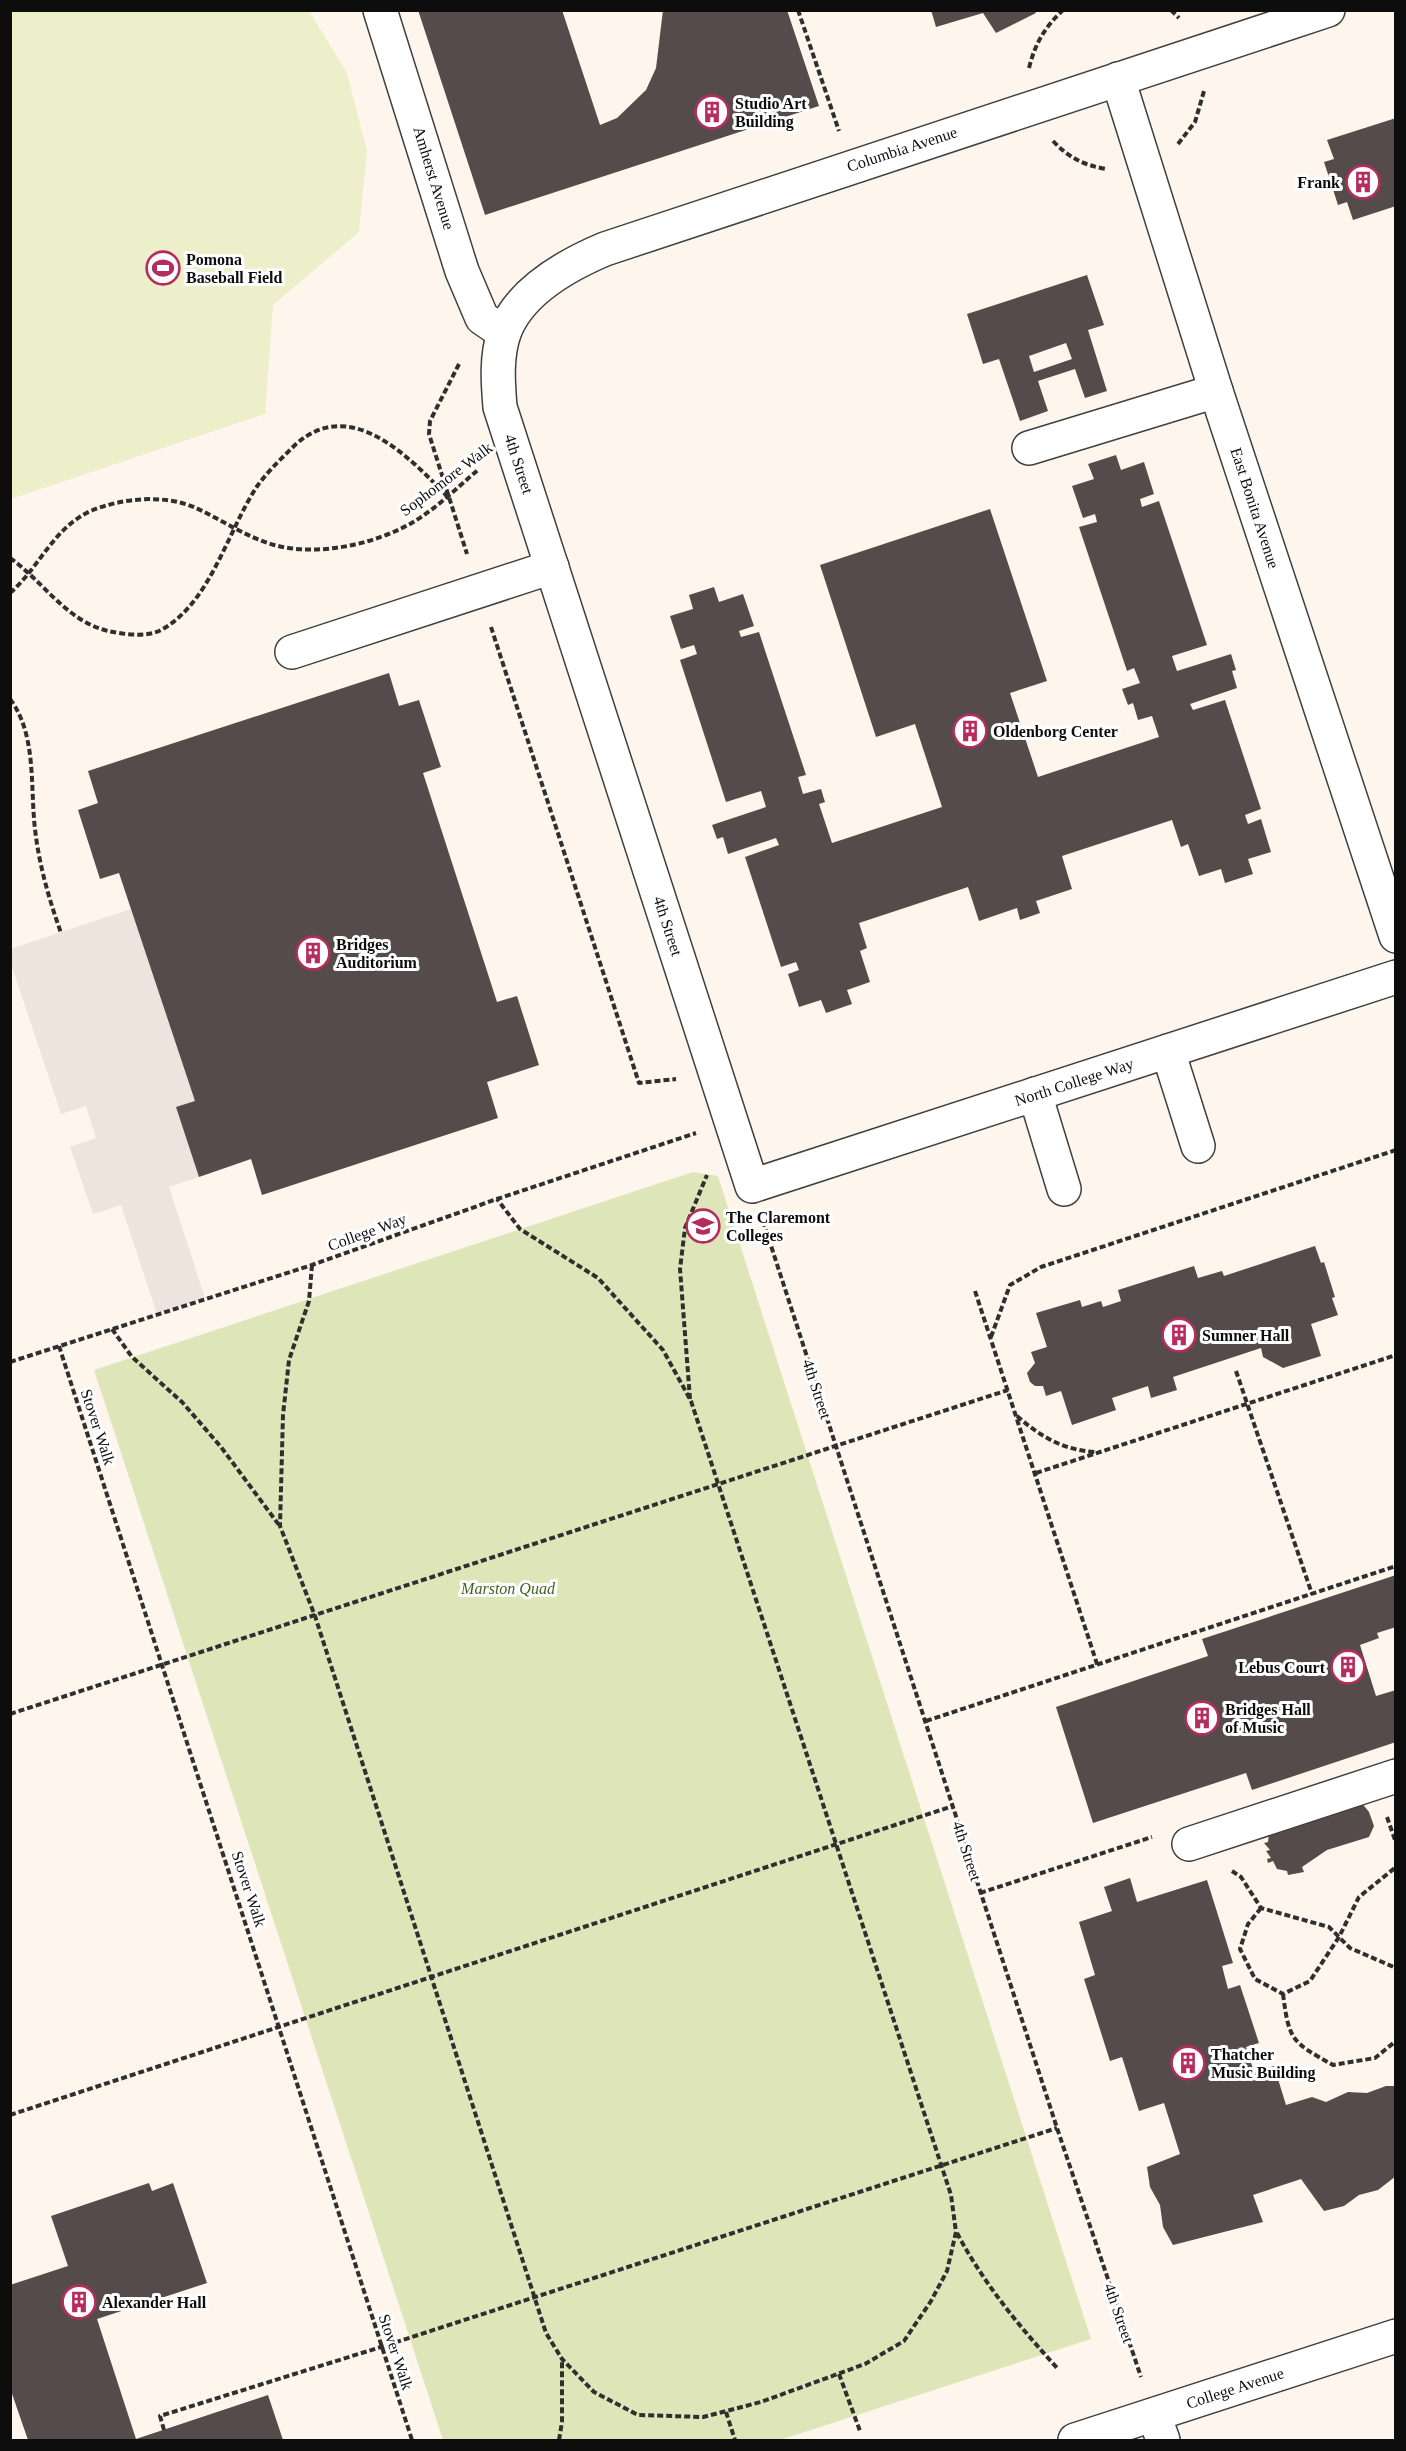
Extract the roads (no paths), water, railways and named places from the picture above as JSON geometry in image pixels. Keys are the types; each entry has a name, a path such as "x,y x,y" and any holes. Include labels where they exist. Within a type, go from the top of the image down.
{"street":[{"name":"Amherst Avenue","path":"381,10 462,271 493,325"},
{"name":"Columbia Avenue","path":"493,325 521,307 542,285 570,264 605,249 1328,10"},
{"name":"East Bonita Avenue","path":"1118,79 1216,391 1395,936"},
{"name":"4th Street","path":"493,325 500,407 752,1186"},
{"path":"1029,448 1216,391"},
{"path":"292,652 552,567"},
{"name":"North College Way","path":"752,1186 1395,977"},
{"path":"1168,1051 1198,1146"},
{"path":"1035,1094 1064,1189"},
{"path":"1189,1844 1395,1776"},
{"name":"College Avenue","path":"1075,2440 1159,2428 1395,2336"}],"place":[{"name":"Studio Art Building","path":"712,112"},
{"name":"Frank","path":"1363,182"},
{"name":"Pomona Baseball Field","path":"163,268"},
{"name":"Oldenborg Center","path":"970,731"},
{"name":"Bridges Auditorium","path":"313,953"},
{"name":"The Claremont Colleges","path":"703,1226"},
{"name":"Sumner Hall","path":"1179,1335"},
{"name":"Lebus Court","path":"1348,1667"},
{"name":"Bridges Hall of Music","path":"1202,1718"},
{"name":"Thatcher Music Building","path":"1188,2063"},
{"name":"Alexander Hall","path":"79,2302"}],"park label":[{"name":"Marston Quad","path":"508,1588"}]}
